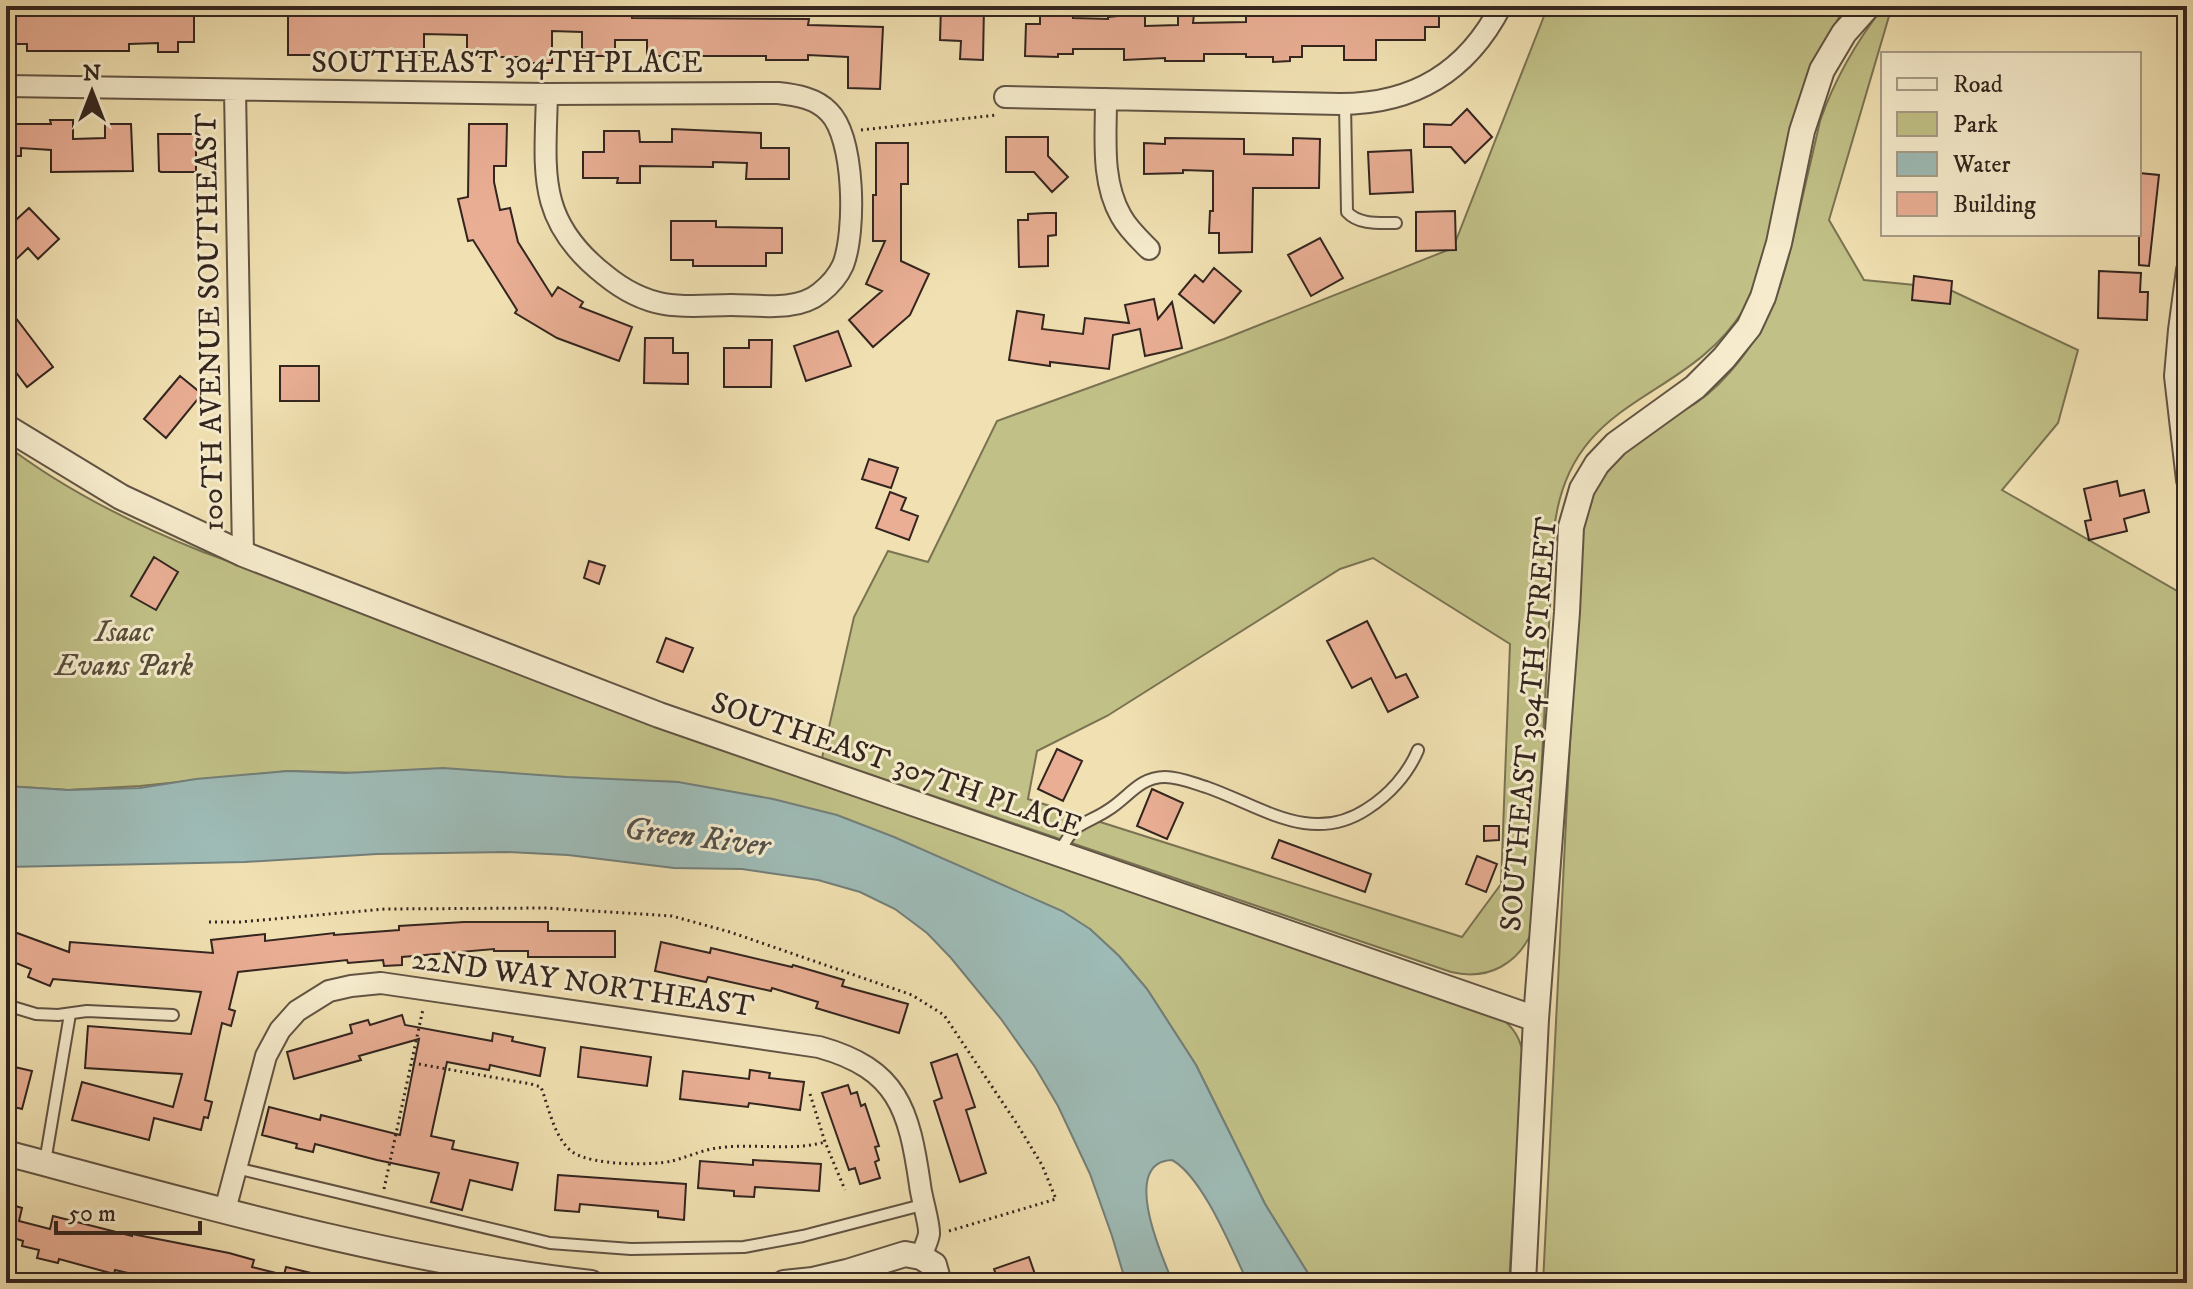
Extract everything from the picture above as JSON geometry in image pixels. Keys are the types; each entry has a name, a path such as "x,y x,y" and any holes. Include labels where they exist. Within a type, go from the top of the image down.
{"street":[{"path":"1005,97 1365,104 1403,96 1446,73 1470,54 1501,6"},
{"name":"SOUTHEAST 304TH STREET","path":"1523,1283 1536,1019 1571,527 1582,489 1597,464 1616,444 1695,387 1749,327 1763,297 1775,257 1802,131 1822,70 1844,33 1868,6"},
{"name":"SOUTHEAST 304TH PLACE","path":"6,86 547,94 778,93 804,97 824,107 842,132"},
{"name":"100TH AVENUE SOUTHEAST","path":"235,90 243,554"},
{"path":"547,94 545,153 551,205 561,230 583,257 629,291 652,301 674,305 796,304 812,299 830,283 843,263 850,232 850,181 842,132"},
{"path":"1106,99 1109,185 1121,217 1149,249"},
{"path":"2187,270 2175,376 2185,438 2187,480"},
{"name":"SOUTHEAST 307TH PLACE","path":"6,427 121,497 243,554 659,715 1536,1019"},
{"name":"22ND WAY NORTHEAST","path":"225,1210 266,1056 280,1030 297,1011 329,991 381,983 819,1047 845,1054 873,1070 898,1098 915,1152 929,1233"},
{"path":"6,1153 350,1241 520,1275 591,1283"},
{"path":"921,1257 929,1233"},
{"path":"784,1283 836,1275 905,1254 921,1257 934,1265 939,1283"}],"lane":[{"path":"1345,104 1347,212 1357,220 1396,223"},
{"path":"1058,853 1075,829 1110,809 1138,785 1166,777 1208,788 1286,819 1313,825 1333,825 1356,817 1376,803 1406,772 1418,750"},
{"path":"6,1005 36,1014 87,1011 173,1015"},
{"path":"44,1163 70,1014"},
{"path":"236,1168 550,1243 631,1249 744,1247 803,1236 922,1205"}],"path":[{"path":"842,132 1006,114 1005,97"},
{"path":"209,922 385,909 546,908 672,916 730,932 912,995 944,1015 1042,1165 1056,1199 952,1231 929,1233"},
{"path":"381,1204 427,990"},
{"path":"413,1063 541,1087 560,1138 571,1151 583,1158 649,1163 672,1161 722,1147 775,1147 825,1142"},
{"path":"810,1094 845,1190"}],"green space":[{"path":"1548,6 1847,6 1821,53 1764,262 1744,309 1719,340 1691,365 1605,425 1581,452 1564,486 1554,531 1533,929 1511,960 1490,972 1451,972 822,758 854,617 888,551 928,562 997,421 1224,339 1453,248","holes":["1373,558 1510,644 1501,884 1462,937 1028,799 1037,751 1107,716 1340,569"]},
{"path":"1884,6 1892,6 1829,220 1864,280 1946,288 2078,350 2058,423 2002,490 2184,595 2187,604 2187,1283 1543,1283 1581,520 1599,483 1625,451 1646,433 1708,393 1730,372 1757,336 1782,280 1826,105 1847,61"},
{"name":"Isaac Evans Park","path":"6,445 52,477 101,505 203,552 1501,1018 1516,1034 1523,1054 1509,1283 1314,1283 1265,1204 1196,1065 1147,989 1119,956 1090,929 678,782 288,771 68,790 6,786"}],"water":[{"name":"Green River","path":"443,768 678,782 773,799 837,815 894,837 1062,911 1090,929 1119,956 1147,989 1196,1065 1265,1204 1314,1283 1248,1283 1205,1198 1184,1169 1172,1160 1156,1165 1148,1177 1146,1193 1154,1234 1173,1283 1126,1283 1090,1174 1058,1106 1035,1067 1001,1019 927,933 895,909 860,892 818,880 742,869 674,868 568,855 507,852 6,867 6,786 68,790 140,788 196,779 288,771 346,773"}],"building":[{"path":"6,6 194,6 194,42 178,42 178,52 158,52 158,43 129,44 129,51 27,51 27,44 6,44"},
{"path":"399,6 442,6 442,14 521,13 522,6 632,8 632,18 809,19 808,25 883,27 880,89 848,88 848,57 808,55 808,60 766,60 766,56 647,56 647,40 615,40 615,56 582,56 582,32 552,31 552,63 521,63 521,57 467,57 467,35 424,34 424,55 288,55 288,12 399,13"},
{"path":"941,6 984,6 983,60 960,59 961,41 940,40"},
{"path":"1439,6 1439,27 1425,27 1425,40 1376,40 1376,60 1344,60 1344,46 1302,46 1302,57 1273,62 1273,57 1246,57 1246,54 1204,54 1204,61 1165,61 1165,58 1124,60 1124,49 1073,49 1073,54 1058,54 1058,57 1025,56 1026,24 1040,24 1040,12 1073,13 1073,18 1108,19 1117,16 1117,12 1136,12 1137,16 1145,16 1145,26 1178,25 1178,14 1194,14 1193,23 1246,22 1246,16 1256,16 1256,7"},
{"path":"1467,109 1492,137 1465,163 1451,147 1424,147 1424,124 1451,125"},
{"path":"50,120 73,120 73,139 105,138 105,124 131,124 133,171 51,172 51,150 21,148 21,156 6,156 6,124 51,124"},
{"path":"469,124 507,124 506,166 494,166 500,210 510,208 518,242 552,296 558,287 583,302 580,307 632,327 619,361 557,338 515,313 517,310 473,240 468,241 458,199 468,197"},
{"path":"672,129 761,133 761,148 789,148 789,179 746,179 747,163 713,162 713,167 640,166 640,183 617,183 618,178 583,178 583,152 604,152 604,131 639,131 640,142 672,142"},
{"path":"158,134 196,134 196,172 159,171"},
{"path":"1006,137 1048,137 1048,156 1068,177 1052,192 1034,172 1006,172"},
{"path":"1165,138 1244,139 1244,154 1293,155 1293,138 1320,139 1319,188 1253,188 1252,252 1219,253 1219,233 1209,233 1210,211 1213,211 1213,171 1144,174 1144,143 1165,144"},
{"path":"876,143 908,143 908,184 901,184 901,261 929,274 910,315 873,347 849,320 882,291 866,284 885,241 873,241"},
{"path":"1411,150 1413,192 1370,194 1368,152"},
{"path":"2141,173 2159,175 2149,266 2139,265"},
{"path":"29,208 59,239 38,259 28,248 6,269 6,229"},
{"path":"1455,211 1456,250 1416,251 1416,212"},
{"path":"1056,213 1056,235 1048,236 1048,266 1019,267 1018,220 1028,220 1028,214"},
{"path":"671,221 716,221 716,227 782,228 782,253 766,253 766,266 693,266 693,260 671,260"},
{"path":"1320,238 1343,278 1311,296 1288,255"},
{"path":"1214,268 1241,291 1214,323 1179,294 1195,275 1203,282"},
{"path":"2099,271 2141,273 2140,292 2148,292 2147,320 2098,318"},
{"path":"1914,276 1952,281 1950,304 1912,300"},
{"path":"1154,299 1158,319 1172,302 1182,348 1145,356 1140,329 1113,335 1109,369 1009,360 1017,311 1044,315 1042,329 1083,334 1085,318 1129,323 1125,305"},
{"path":"6,305 53,367 27,387 6,359"},
{"path":"838,331 851,366 806,381 794,346"},
{"path":"645,338 673,338 673,353 688,353 688,384 644,383"},
{"path":"749,340 772,340 771,387 724,387 724,348 749,348"},
{"path":"280,366 319,366 319,401 280,401"},
{"path":"180,376 202,394 166,438 144,419"},
{"path":"869,459 898,468 891,488 862,479"},
{"path":"2117,481 2120,496 2144,490 2149,512 2124,519 2127,531 2089,540 2085,521 2091,520 2084,489"},
{"path":"890,492 906,498 901,510 918,516 909,540 876,528"},
{"path":"154,557 178,572 156,610 131,596"},
{"path":"589,561 605,566 599,584 584,578"},
{"path":"1367,621 1396,678 1406,674 1418,697 1388,712 1371,678 1352,688 1327,641"},
{"path":"666,638 693,648 683,672 657,662"},
{"path":"1057,749 1082,761 1063,801 1038,789"},
{"path":"1152,789 1183,803 1167,839 1137,826"},
{"path":"1484,826 1499,826 1499,840 1484,841"},
{"path":"1279,840 1371,874 1365,892 1272,858"},
{"path":"1477,856 1497,864 1486,892 1466,884"},
{"path":"464,922 548,922 548,931 615,931 615,957 528,957 528,951 494,949 402,957 402,965 384,966 383,960 348,963 347,960 238,972 229,1009 235,1011 231,1026 222,1023 205,1100 212,1102 208,1118 204,1117 201,1130 154,1118 149,1140 72,1120 82,1082 173,1107 182,1074 85,1068 88,1026 191,1034 201,992 53,979 50,986 28,977 31,969 6,959 6,929 69,952 70,942 213,953 211,940 265,934 265,941"},
{"path":"661,942 710,953 711,948 793,965 844,980 842,986 908,1004 899,1033 816,1008 818,1002 772,988 771,991 708,977 706,982 655,971"},
{"path":"402,1015 405,1025 492,1041 493,1033 513,1037 512,1041 545,1048 540,1076 490,1065 489,1070 447,1062 431,1136 454,1141 452,1149 518,1163 512,1190 470,1180 462,1210 431,1202 439,1173 315,1144 313,1152 296,1148 297,1144 262,1135 269,1107 320,1120 321,1115 400,1135 419,1039 294,1079 287,1052 352,1033 350,1025 368,1020 370,1025"},
{"path":"581,1047 651,1057 647,1086 578,1077"},
{"path":"957,1054 975,1107 966,1110 986,1173 960,1182 934,1101 942,1098 931,1063"},
{"path":"6,1065 32,1071 22,1109 6,1105"},
{"path":"750,1070 770,1073 769,1078 804,1082 800,1110 680,1099 683,1071 749,1079"},
{"path":"848,1085 851,1094 857,1092 861,1106 865,1104 879,1146 875,1147 879,1160 875,1162 880,1178 860,1184 855,1168 849,1170 822,1093"},
{"path":"753,1160 821,1164 819,1191 755,1187 754,1197 734,1196 734,1191 698,1188 700,1161 753,1165"},
{"path":"558,1175 686,1184 684,1220 658,1217 658,1211 580,1204 579,1212 555,1210"},
{"path":"6,1203 22,1208 19,1221 50,1229 53,1216 132,1236 229,1253 254,1260 252,1267 284,1275 286,1267 328,1277 327,1283 171,1283 115,1270 114,1274 59,1259 58,1263 37,1258 39,1250 22,1246 23,1241 14,1238 11,1251 6,1250"},
{"path":"1029,1257 1038,1283 999,1283 994,1269"}]}
